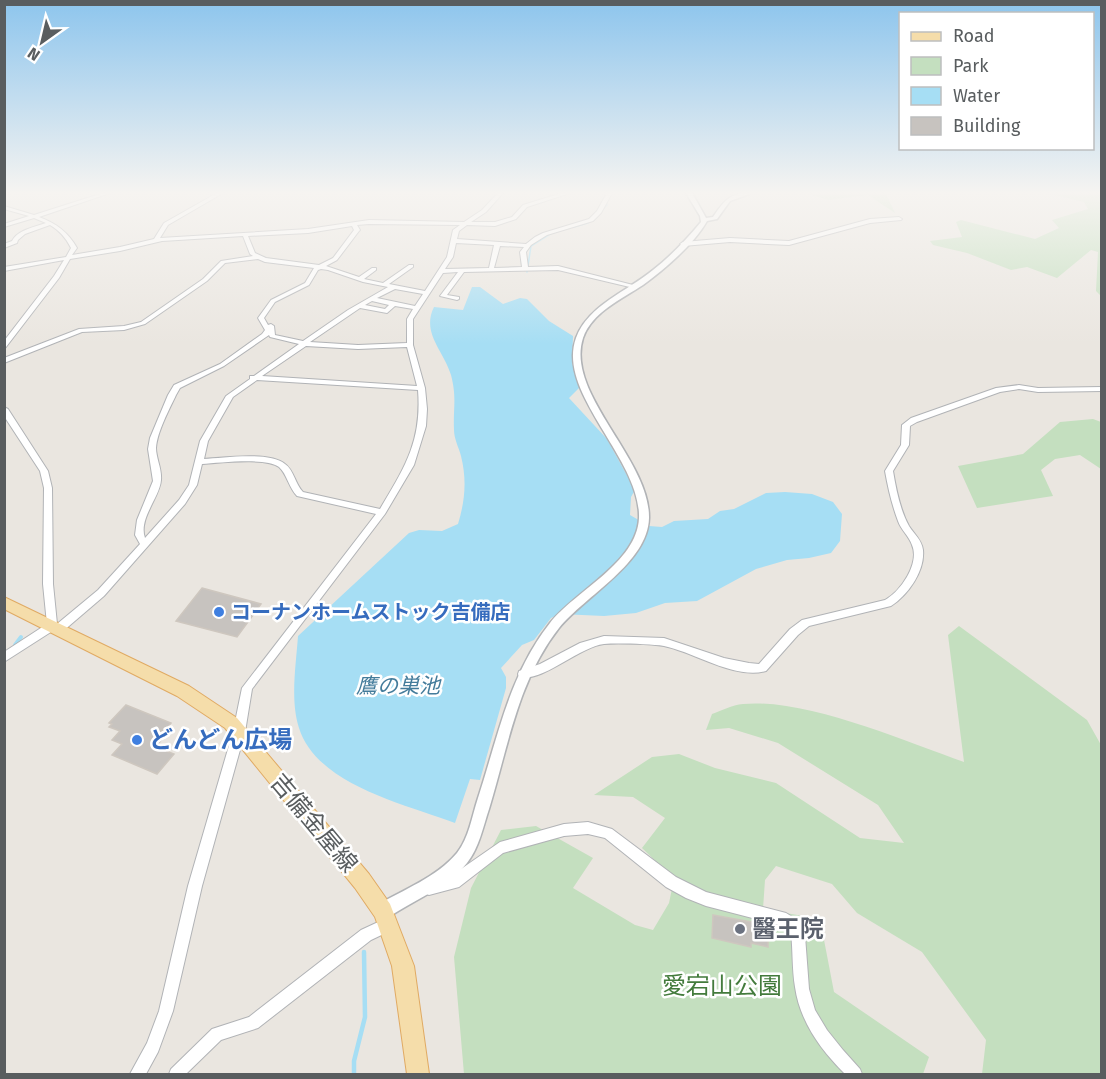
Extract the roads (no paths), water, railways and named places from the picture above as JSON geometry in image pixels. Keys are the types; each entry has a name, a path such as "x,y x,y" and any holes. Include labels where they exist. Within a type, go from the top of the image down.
{"main road":[{"name":"吉備金屋線","path":"4,602 183,691 223,716 239,732 362,881 386,917 408,990 418,1074"}],"street":[{"path":"4,346 69,257 74,248 72,243"},
{"path":"4,269 141,243"},
{"path":"248,243 249,248 259,257"},
{"path":"144,543 139,535 141,520 157,481 152,449 154,438 177,387 222,364 265,335 268,331 261,316 270,304 307,284 319,266 335,259 349,243"},
{"path":"138,1074 153,1047 166,1011 195,886 239,732 247,688 382,512 410,465 422,426 421,388 410,345 410,319 442,271 454,243"},
{"path":"488,243 528,246"},
{"path":"525,268 523,255 532,243"},
{"path":"176,1074 217,1034 253,1023 366,935 402,898 447,871 467,850 523,674 557,623 626,557 639,538 644,520 643,500 634,476 578,372 576,353 584,328 595,315 648,278 683,244 691,243"},
{"path":"491,270 497,244"},
{"path":"4,361 81,330 124,328 143,323 205,280 223,262 259,257 319,266 360,279 427,293"},
{"path":"384,285 411,266"},
{"path":"442,271 558,268 634,286"},
{"path":"360,279 374,269"},
{"path":"457,298 443,296 462,272"},
{"path":"4,658 55,627 101,594 182,502 193,485 204,441 230,396 305,342 370,299 393,287"},
{"path":"370,299 416,308"},
{"path":"359,306 387,311 393,304"},
{"path":"265,325 272,327 272,336 305,342 367,348 410,345"},
{"path":"253,378 421,388"},
{"path":"523,674 541,671 603,640 661,641 741,669 762,668 794,632 806,623 888,603 897,599 906,585 917,561 918,547 904,524 888,471 905,445 906,425 914,420 999,390 1019,387 1079,391 1101,389"},
{"path":"4,409 44,471 48,488 48,584 55,627"},
{"path":"199,462 275,461 285,469 294,489 300,494 382,512"},
{"path":"402,898 430,887 448,885 500,848 575,829 588,828 608,833 671,882 692,893 706,899 786,920 797,928 802,990 808,1012 824,1041 855,1074"}],"water":[{"name":"鷹の巣池","path":"472,287 480,287 503,304 520,298 527,299 549,321 573,336 572,363 581,386 569,398 607,439 635,490 631,497 630,515 649,526 662,527 674,521 708,519 720,511 734,509 766,493 785,492 812,494 833,502 842,514 840,541 831,553 787,560 756,569 697,601 665,603 636,613 604,616 560,614 551,618 534,640 522,645 501,668 506,677 506,688 480,780 470,779 455,823 365,790 324,764 309,748 299,728 294,682 298,636 409,533 419,530 442,531 458,524 464,499 465,482 454,433 454,390 448,366 435,342 430,325 434,307 463,310"}],"waterway":[{"path":"527,272 531,246 535,243"},
{"path":"15,645 21,637"},
{"path":"354,1074 354,1061 365,1017 364,952"}],"place":[{"name":"コーナンホームストック吉備店","path":"219,612"},
{"name":"どんどん広場","path":"137,740"},
{"name":"醫王院","path":"740,929"}],"park label":[{"name":"愛宕山公園","path":"722,986"}]}
